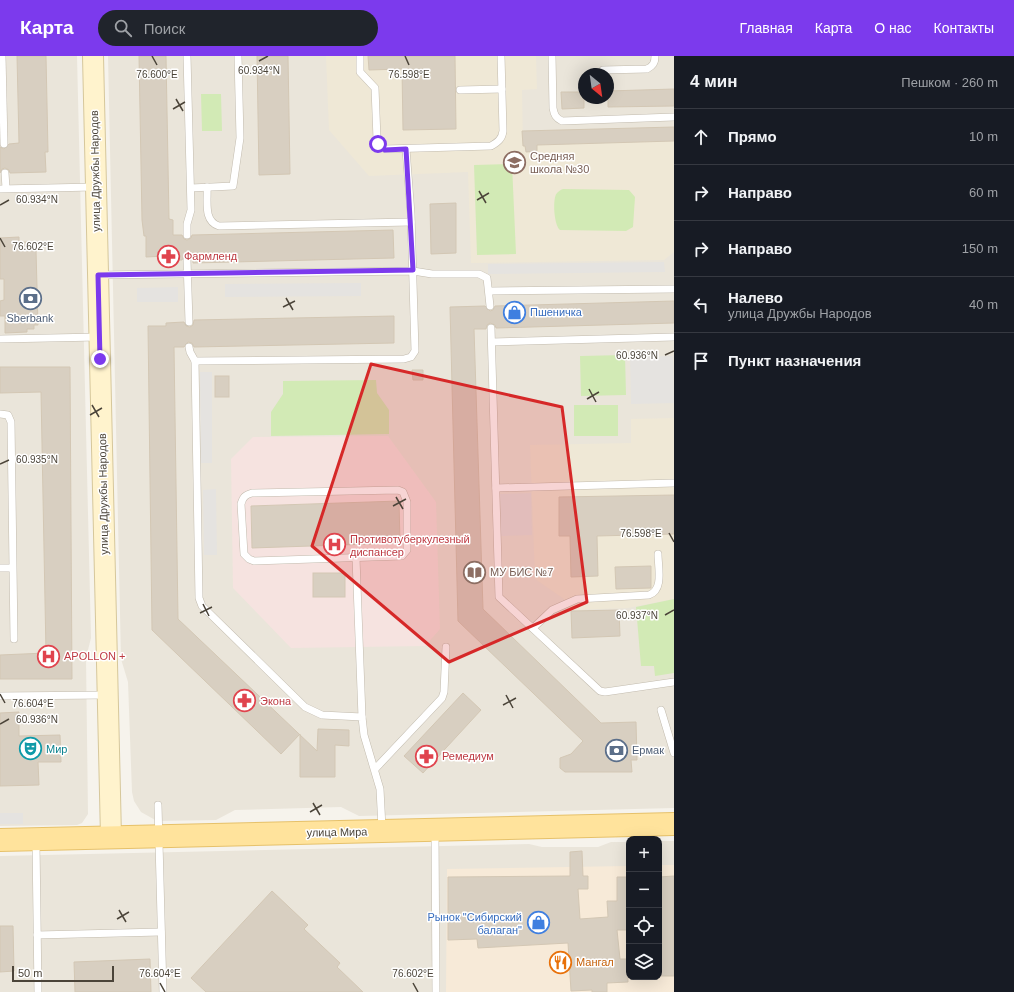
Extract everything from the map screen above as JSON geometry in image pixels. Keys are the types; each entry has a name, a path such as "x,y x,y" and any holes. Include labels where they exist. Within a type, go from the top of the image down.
{"main road":[{"name":"улица Мира","path":"0,840 674,824"}],"street":[{"name":"улица Дружбы Народов","path":"93,56 111,837"}],"lane":[{"path":"2,56 1,95 4,144"},
{"path":"186,235 186,224 192,210 187,56"},
{"path":"191,188 233,186 240,138 238,56"},
{"path":"360,56 360,72 375,88 378,144 385,150 491,146 498,142 502,137 503,131 501,56"},
{"path":"552,56 554,114 562,120 674,117"},
{"path":"614,70 647,69 651,67 655,61 655,56"},
{"path":"460,90 502,89"},
{"path":"195,362 404,359 411,357 415,350 411,222 406,149"},
{"path":"5,173 3,188 95,187"},
{"path":"208,187 208,216 210,221 219,226 411,222"},
{"path":"187,260 189,322"},
{"path":"98,275 413,270 432,274 483,275 489,282 490,306"},
{"path":"490,292 674,289"},
{"path":"491,328 499,597 600,691 605,692 674,682"},
{"path":"0,339 99,337"},
{"path":"492,342 674,337"},
{"path":"189,347 195,362 199,598 202,606 305,707 322,715 362,717"},
{"path":"0,414 8,415 11,422 14,639"},
{"path":"496,488 674,483"},
{"path":"398,490 403,492 406,502 407,550 405,554 398,557 356,558 249,559 244,554 242,548 242,498 252,493 398,490"},
{"path":"533,628 552,610 577,599 649,596 654,594 658,587 658,554"},
{"path":"356,558 362,717 364,735 380,789 382,831"},
{"path":"0,568 12,568"},
{"path":"375,769 442,698 444,692 446,647"},
{"path":"0,696 107,695"},
{"path":"661,710 674,753"},
{"path":"158,805 163,992"},
{"path":"435,829 436,992"},
{"path":"36,839 38,992"},
{"path":"37,936 161,932"}],"highlighted area":[{"path":"371,364 562,407 587,602 449,662 312,546"}],"shaded area":[{"path":"0,56 77,56 91,638 86,658 88,814 82,823 77,825 0,826"},
{"path":"108,56 674,56 674,808 359,816 341,807 235,810 216,820 157,821 141,812 134,801 132,792 128,682 121,659"},
{"name":"Средняя школа №30","path":"326,56 536,56 537,89 522,90 523,145 525,146 526,152 537,151 537,145 674,141 674,252 664,260 471,263 468,172 369,176 329,130"},
{"path":"664,262 665,272 488,274 488,264"},
{"path":"361,283 361,296 225,297 225,284"},
{"path":"178,287 178,302 137,302 137,288"},
{"path":"673,356 674,403 631,404 630,357"},
{"path":"200,372 212,372 212,463 201,463"},
{"path":"674,418 674,599 628,608 569,610 564,599 535,579 530,445 631,443 631,419"},
{"name":"Противотуберкулезный диспансер","path":"388,436 436,502 440,629 425,646 291,648 233,588 231,459 253,437"},
{"path":"216,489 217,555 204,555 203,490"},
{"path":"531,493 532,535 501,536 500,494"},
{"path":"0,813 23,813 23,824 0,824"},
{"path":"662,841 674,841 674,992 0,992 0,856 529,844 542,847 598,847 611,842 626,842 626,980 662,980"},
{"name":"Рынок \"Сибирский балаган\"","path":"662,865 674,865 674,992 446,992 447,869 626,866 626,980 662,980"}],"green space":[{"path":"201,94 221,94 222,131 202,131"},
{"path":"512,164 516,254 477,255 474,165"},
{"path":"563,189 629,190 635,197 633,227 626,231 560,230 556,223 554,206 555,196"},
{"path":"625,355 626,395 581,396 580,356"},
{"path":"376,380 377,393 389,410 389,434 271,436 271,412 283,394 283,381"},
{"path":"574,405 618,405 618,436 574,436"},
{"path":"674,599 674,673 655,676 654,666 641,666 636,607"}],"building":[{"path":"17,56 46,56 48,152 45,152 46,172 10,173 9,170 5,168 2,169 0,173 0,147 4,149 9,144 19,143"},
{"path":"139,56 166,56 169,219 173,220 173,235 182,235 184,239 187,240 191,238 192,235 393,230 394,258 193,263 193,260 187,255 184,256 182,260 165,260 165,256 146,257 146,236 144,236 142,220"},
{"path":"257,56 288,56 290,174 259,175"},
{"path":"368,56 455,56 456,129 403,130 402,69 369,70"},
{"path":"674,89 674,106 608,107 608,104 614,104 614,91"},
{"path":"561,92 578,92 578,104 584,104 584,108 562,109"},
{"path":"674,127 674,141 537,145 537,151 526,152 525,146 523,146 522,131"},
{"path":"456,203 456,253 431,254 430,204"},
{"path":"19,237 19,242 32,242 32,250 36,250 38,325 34,325 34,329 27,329 27,332 5,333 5,316 0,316 0,301 4,300 4,279 0,279 0,238"},
{"path":"674,301 674,323 496,328 495,325 490,323 487,325 486,329 474,329 483,609 601,723 636,722 637,760 631,760 632,772 565,772 560,768 560,758 571,754 583,741 458,621 450,307 485,306 490,311 493,310 495,306"},
{"path":"394,316 394,343 194,347 192,343 188,342 184,347 174,347 178,619 300,734 281,754 152,630 148,326 166,326 166,323 184,322 186,326 190,327 193,325 194,320"},
{"path":"0,367 70,367 72,679 0,679 0,655 46,653 41,392 0,393"},
{"path":"412,370 423,370 423,380 413,380"},
{"path":"215,376 229,376 229,397 215,397"},
{"path":"674,495 674,534 597,536 598,576 571,577 570,536 559,536 559,497"},
{"path":"399,501 400,543 252,548 251,506"},
{"path":"651,566 651,588 616,589 615,567"},
{"path":"313,573 345,573 345,597 313,597"},
{"path":"619,610 620,636 572,638 571,611"},
{"path":"463,693 481,710 423,773 404,756"},
{"name":"Мир","path":"19,712 19,736 60,735 61,762 38,762 39,785 0,786 0,713"},
{"path":"318,729 349,730 349,746 335,745 335,777 300,777 300,735 317,751"},
{"path":"582,851 583,876 588,876 588,889 578,889 580,919 608,917 607,901 617,901 617,877 626,877 626,930 617,930 620,959 626,959 626,980 628,980 628,982 607,983 607,992 592,992 592,990 571,991 568,943 478,948 477,939 448,940 448,877 570,876 570,852"},
{"path":"674,876 674,976 662,976 662,877"},
{"path":"272,891 308,925 304,929 340,963 337,967 363,992 206,992 191,978"},
{"path":"0,926 13,926 14,971 0,972"},
{"path":"150,959 151,992 75,992 74,962"}],"place":[{"name":"Средняя школа №30","path":"515,162"},
{"name":"Фармленд","path":"169,256"},
{"name":"Sberbank","path":"30,298"},
{"name":"Пшеничка","path":"514,312"},
{"name":"Противотуберкулезный диспансер","path":"335,545"},
{"name":"МУ БИС №7","path":"475,572"},
{"name":"APOLLON +","path":"48,656"},
{"name":"Экона","path":"245,701"},
{"name":"Мир","path":"30,749"},
{"name":"Ермак","path":"617,750"},
{"name":"Ремедиум","path":"426,756"},
{"name":"Рынок \"Сибирский балаган\"","path":"538,923"},
{"name":"Мангал","path":"561,962"}],"route":[{"path":"100,359 98,275 413,270 411,214 406,149 385,150 378,144"}]}
